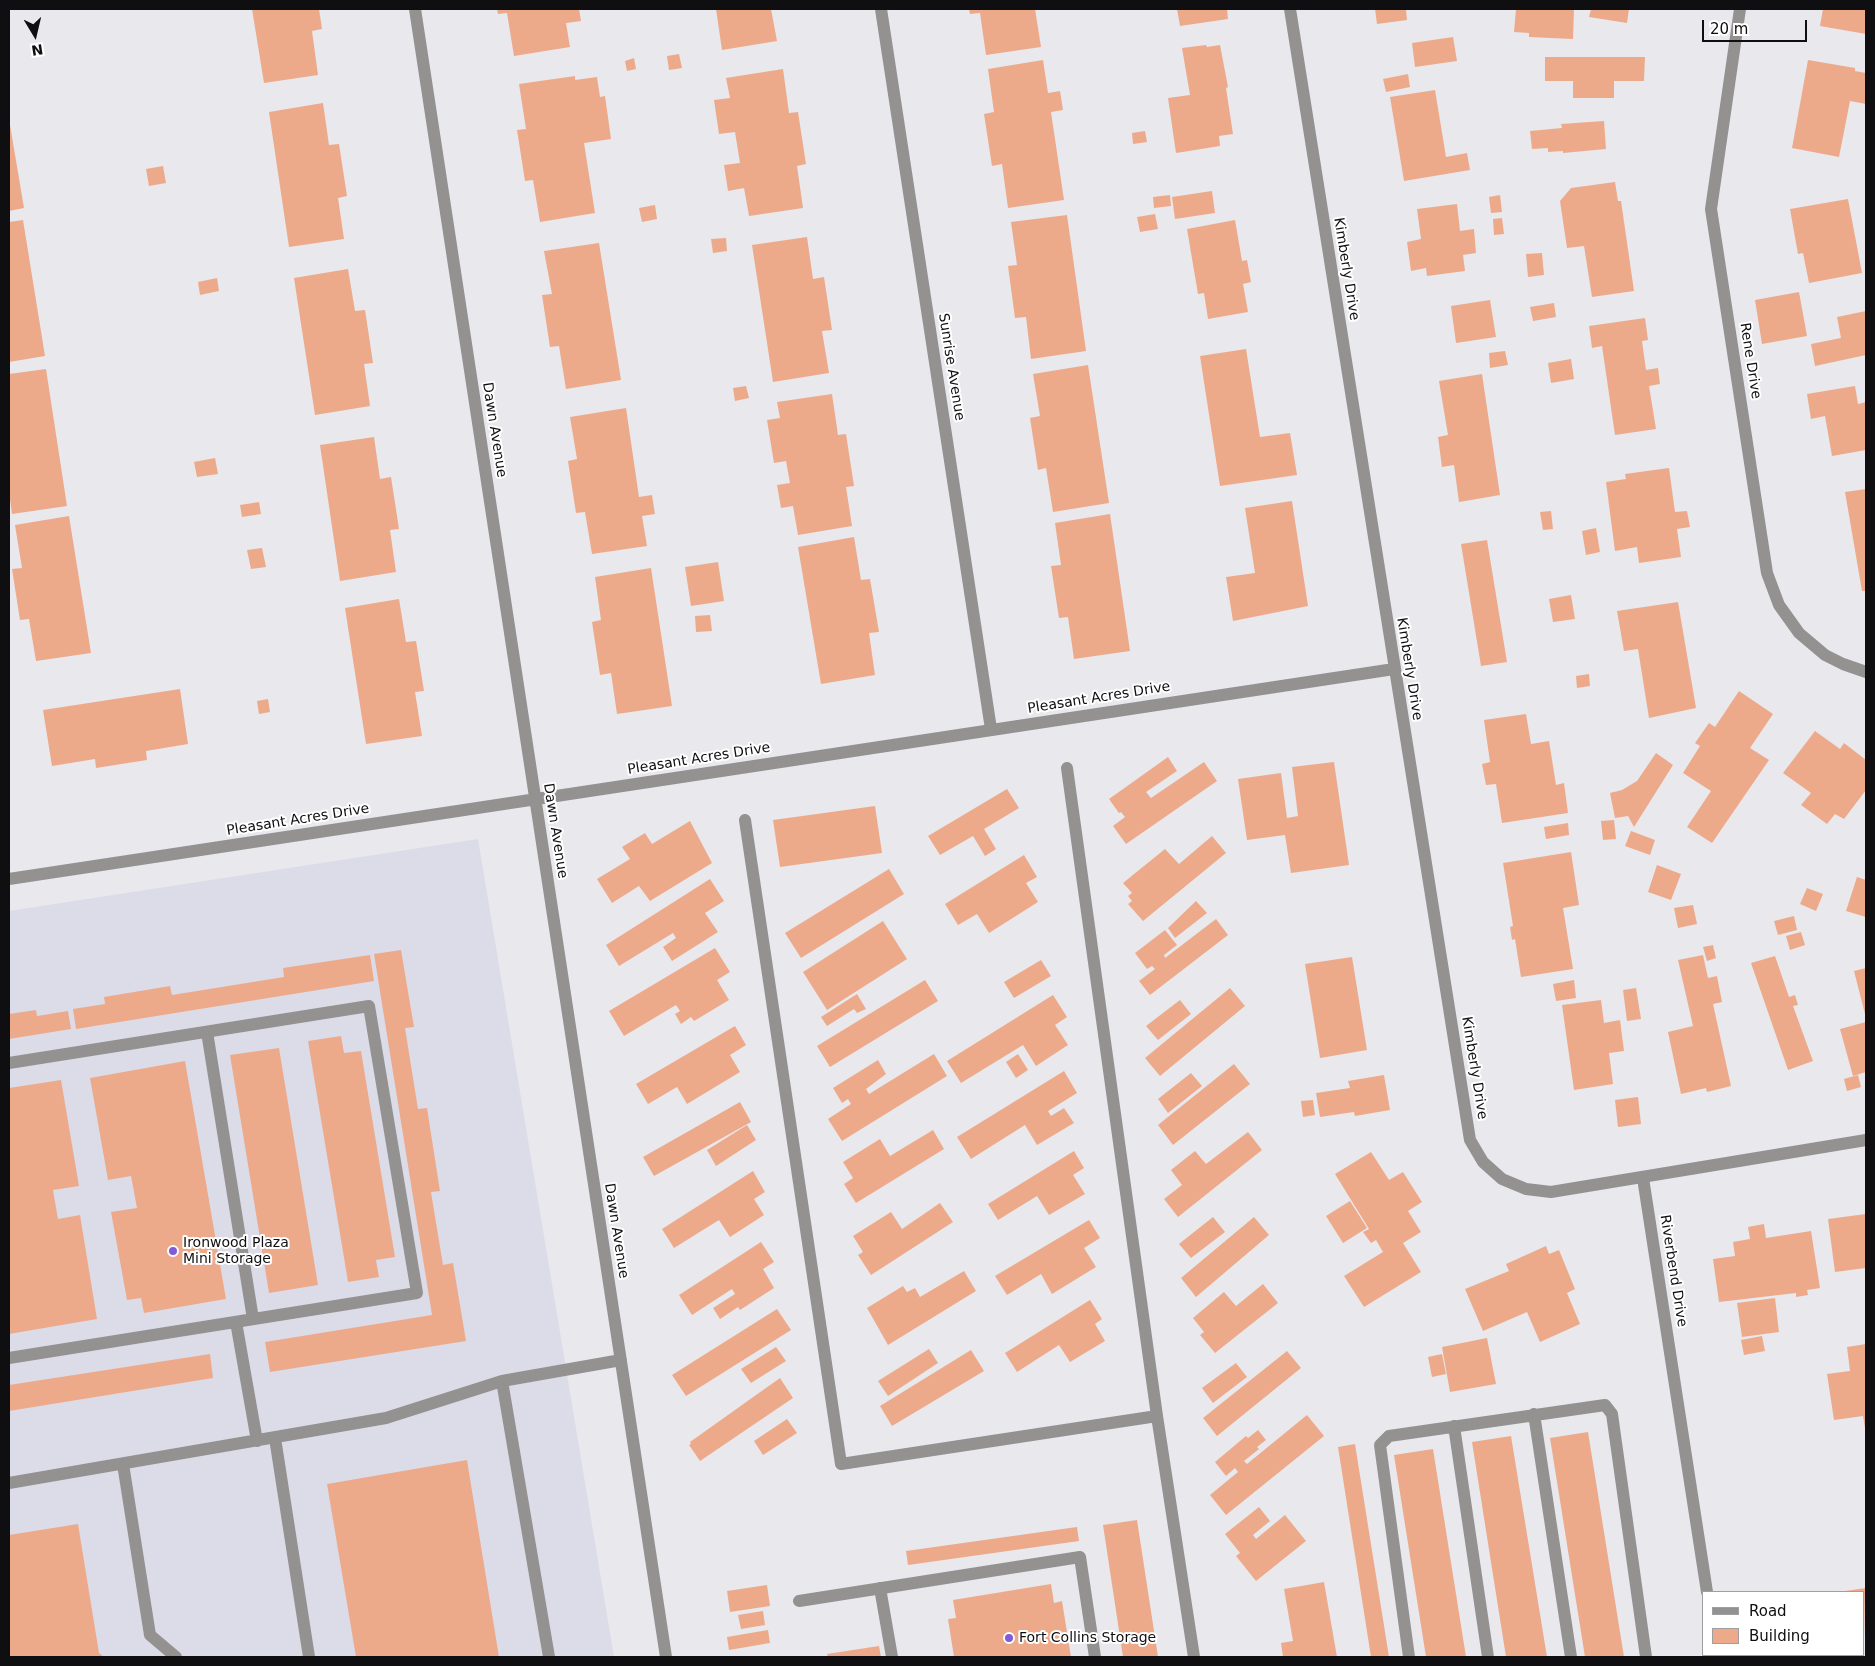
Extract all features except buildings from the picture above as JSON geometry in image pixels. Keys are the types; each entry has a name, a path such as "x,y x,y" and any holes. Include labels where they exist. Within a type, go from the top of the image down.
{"street":[{"name":"Dawn Avenue","path":"414,9 666,1657"},
{"name":"Sunrise Avenue","path":"881,9 991,729"},
{"name":"Kimberly Drive","path":"1290,9 1470,1140 1483,1162 1502,1179 1526,1189 1551,1192 1643,1178"},
{"name":"Rene Drive","path":"1740,9 1711,209 1767,573 1779,604 1799,633 1825,655 1866,672"},
{"name":"Pleasant Acres Drive","path":"9,879 1394,669"},
{"path":"1067,768 1157,1416 1194,1657"},
{"path":"745,820 841,1464 1157,1416"},
{"path":"9,1063 369,1006 417,1294 9,1358"},
{"path":"207,1032 253,1319"},
{"path":"1643,1178 1866,1140"},
{"name":"Riverbend Drive","path":"1643,1178 1707,1591"},
{"path":"236,1322 257,1441"},
{"path":"9,1483 386,1418 502,1381 620,1360"},
{"path":"502,1381 548,1657"},
{"path":"1410,1657 1380,1445 1389,1436 1605,1405 1612,1414 1646,1657"},
{"path":"1534,1414 1571,1657"},
{"path":"1454,1426 1488,1657"},
{"path":"275,1438 309,1657"},
{"path":"123,1464 150,1635 176,1657"},
{"path":"799,1601 1080,1557 1095,1657"},
{"path":"880,1588 892,1657"}],"shaded area":[{"path":"478,839 614,1657 9,1657 9,911"}],"place":[{"name":"Ironwood Plaza Mini Storage","path":"173,1251"},
{"name":"Fort Collins Storage","path":"1009,1638"}]}
